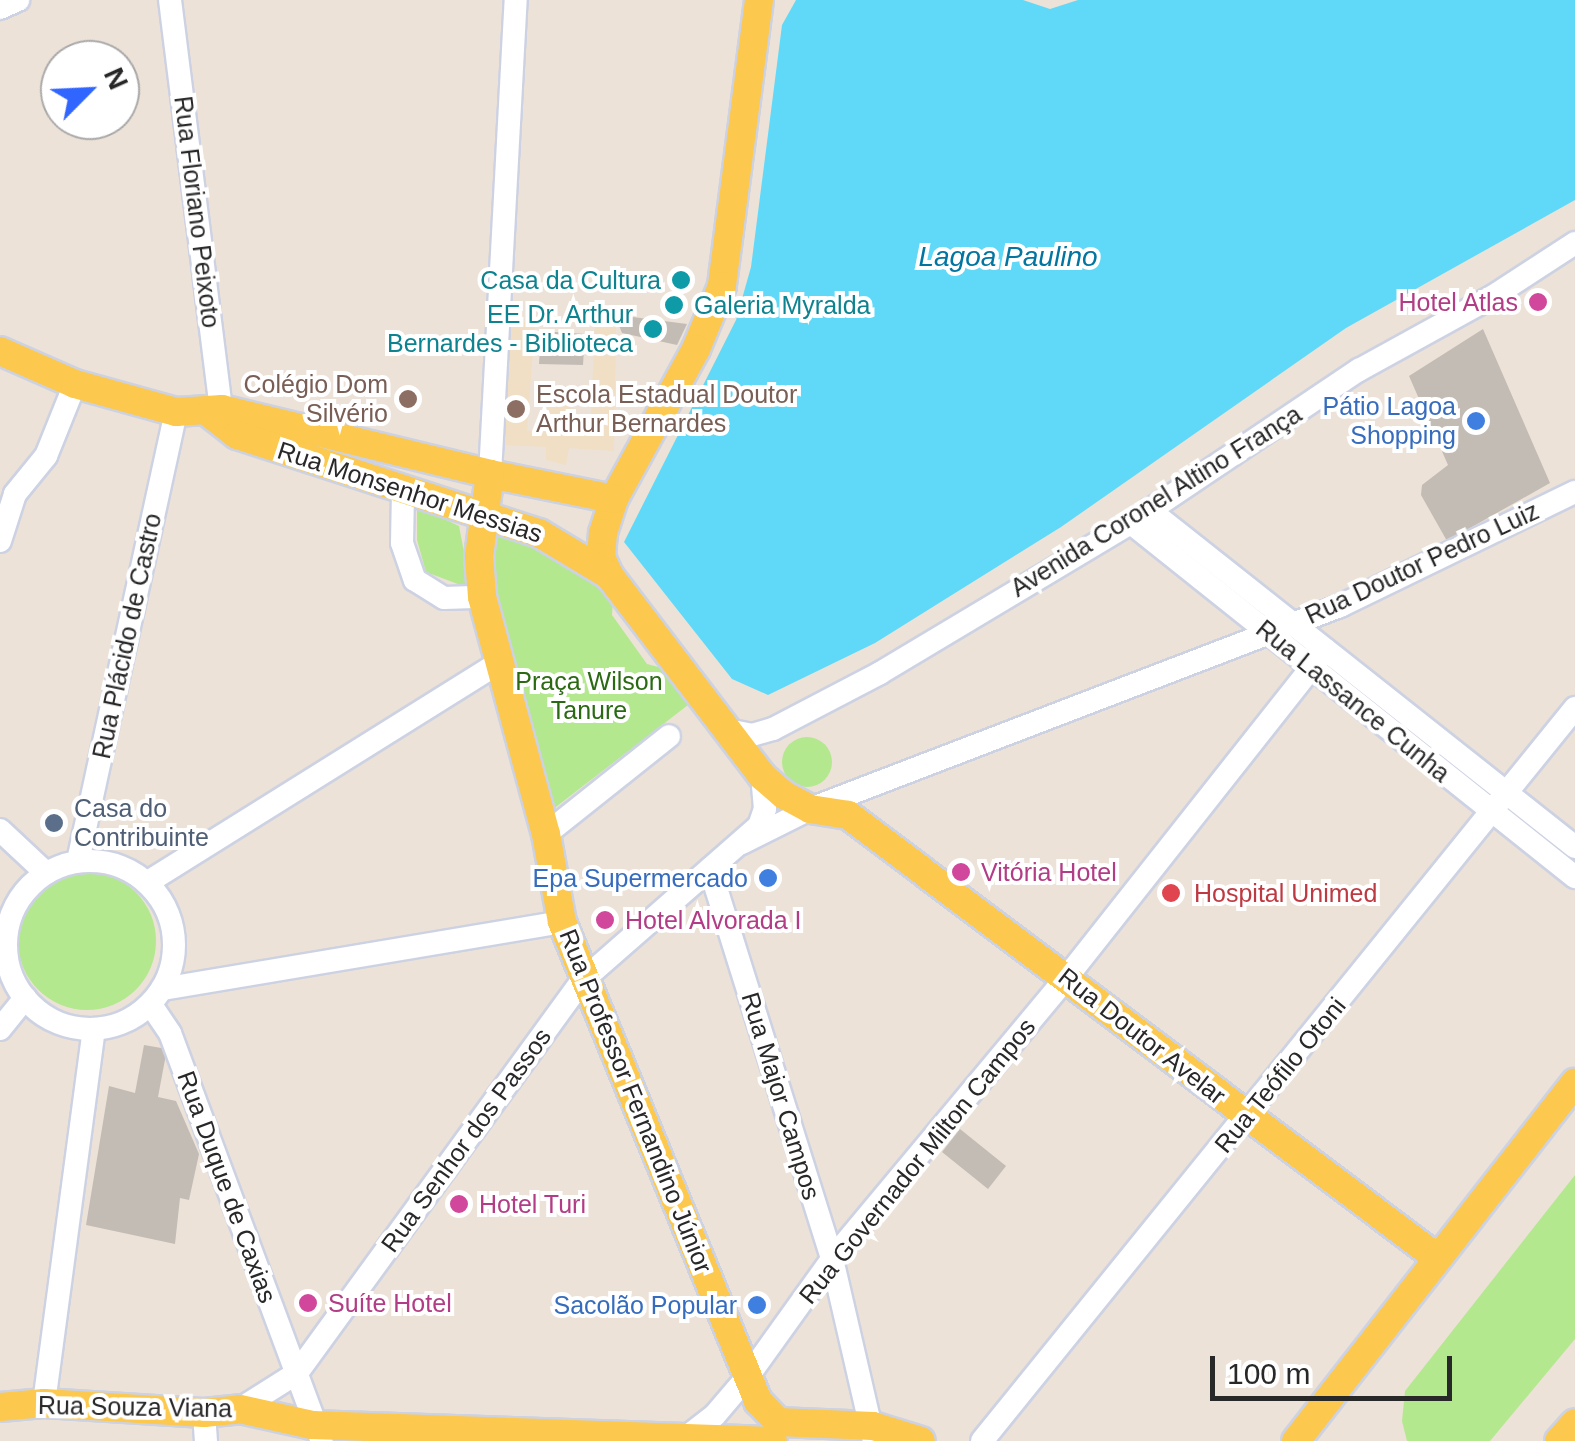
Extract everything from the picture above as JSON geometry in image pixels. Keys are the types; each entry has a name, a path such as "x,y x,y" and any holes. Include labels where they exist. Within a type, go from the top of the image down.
{"main road":[{"path":"759,0 747,68 722,286 696,349 614,499 603,534 601,557 609,575 762,776 809,810"},
{"name":"Rua Monsenhor Messias","path":"0,351 75,384 176,412 218,416 614,499"},
{"name":"Rua Monsenhor Messias","path":"218,416 237,434 539,533 609,575"},
{"name":"Rua Professor Fernandino Júnior","path":"490,474 482,517 482,597 546,834 562,922 758,1401 775,1432"},
{"name":"Rua Doutor Avelar","path":"809,810 848,815 1067,977 1246,1118 1436,1257"},
{"path":"1296,1441 1575,1083"},
{"name":"Rua Souza Viana","path":"0,1407 44,1403 204,1412 240,1408 317,1433 688,1436 718,1440 775,1432 874,1434 921,1441"},
{"path":"1559,1441 1575,1422"}],"street":[{"path":"0,8 18,0"},
{"name":"Rua Floriano Peixoto","path":"170,0 218,416"},
{"path":"490,474 516,0"},
{"name":"Avenida Coronel Altino França","path":"727,730 752,735 772,729 880,673 1140,517 1359,370 1492,297 1575,243"},
{"path":"0,541 15,494 46,456 75,384"},
{"name":"Rua Plácido de Castro","path":"78,861 176,412"},
{"path":"403,491 402,543 416,580 444,598 482,597"},
{"name":"Rua Doutor Pedro Luiz","path":"865,788 1340,606 1575,492"},
{"name":"Rua Lassance Cunha","path":"1140,517 1292,624 1319,659 1492,814 1575,878"},
{"name":"Rua Lassance Cunha","path":"1140,517 1268,632 1319,659 1508,794 1575,847"},
{"name":"Rua Governador Milton Campos","path":"749,1375 832,1259 1067,977 1319,659"},
{"path":"148,882 497,664"},
{"name":"Rua Teófilo Otoni","path":"982,1441 1575,708"},
{"path":"546,834 669,736"},
{"name":"Rua Senhor dos Passos","path":"240,1408 296,1374 583,980 759,826 765,810 762,776"},
{"name":"Rua Senhor dos Passos","path":"742,843 865,788"},
{"path":"0,830 46,873"},
{"path":"78,861 107,862 148,882 169,914 174,940 172,966 156,997 134,1018 94,1030 56,1022 25,998 11,976 6,950 4,922 16,904 46,873 78,861"},
{"name":"Rua Major Campos","path":"710,868 832,1259 874,1434"},
{"path":"156,997 562,922"},
{"name":"Rua Duque de Caxias","path":"156,997 296,1374"},
{"path":"0,1029 25,998"},
{"path":"44,1403 94,1030"},
{"path":"296,1374 317,1433"},
{"path":"688,1436 714,1415 749,1375"},
{"path":"204,1412 206,1441"}],"shaded area":[{"name":"Escola Estadual Doutor Arthur Bernardes","path":"510,321 535,322 527,431 545,429 549,384 573,388 568,433 590,435 595,323 616,323 614,451 569,448 566,465 546,460 546,447 500,445"}],"green space":[{"path":"417,506 459,526 471,589 426,572 417,540"},
{"name":"Praça Wilson Tanure","path":"493,527 538,540 584,570 613,599 612,615 647,664 662,668 688,705 548,813 492,576"},
{"path":"807,737 825,744 832,762 825,780 807,787 789,780 782,762 789,744"},
{"path":"87,872 113,877 136,892 151,915 156,941 151,967 136,990 113,1005 87,1010 61,1005 38,990 23,967 18,941 23,915 38,892 61,877"},
{"path":"1575,1175 1575,1339 1490,1441 1407,1441 1402,1421 1405,1391"}],"water":[{"name":"Lagoa Paulino","path":"796,0 1023,0 1050,9 1078,0 1575,0 1575,200 1346,328 1061,527 875,643 768,695 732,679 624,542 736,320 751,267 782,25"}],"building":[{"name":"EE Dr. Arthur Bernardes - Biblioteca","path":"625,316 687,324 677,345 622,333 618,323"},
{"name":"Pátio Lagoa Shopping","path":"1483,329 1550,483 1447,541 1421,495 1422,485 1448,465 1409,376"},
{"path":"541,331 585,334 583,365 539,364"},
{"path":"144,1045 167,1049 158,1097 176,1101 199,1154 189,1200 180,1198 175,1244 86,1225 109,1086 135,1093"},
{"path":"960,1129 1006,1166 988,1189 942,1152"}],"place":[{"name":"Casa da Cultura","path":"681,280"},
{"name":"Hotel Atlas","path":"1538,302"},
{"name":"Galeria Myralda","path":"674,305"},
{"name":"EE Dr. Arthur Bernardes - Biblioteca","path":"653,329"},
{"name":"Colégio Dom Silvério","path":"408,399"},
{"name":"Escola Estadual Doutor Arthur Bernardes","path":"516,409"},
{"name":"Pátio Lagoa Shopping","path":"1476,421"},
{"name":"Casa do Contribuinte","path":"54,823"},
{"name":"Vitória Hotel","path":"961,872"},
{"name":"Epa Supermercado","path":"768,878"},
{"name":"Hospital Unimed","path":"1171,893"},
{"name":"Hotel Alvorada I","path":"605,920"},
{"name":"Hotel Turi","path":"459,1204"},
{"name":"Suíte Hotel","path":"308,1303"},
{"name":"Sacolão Popular","path":"757,1305"}]}
